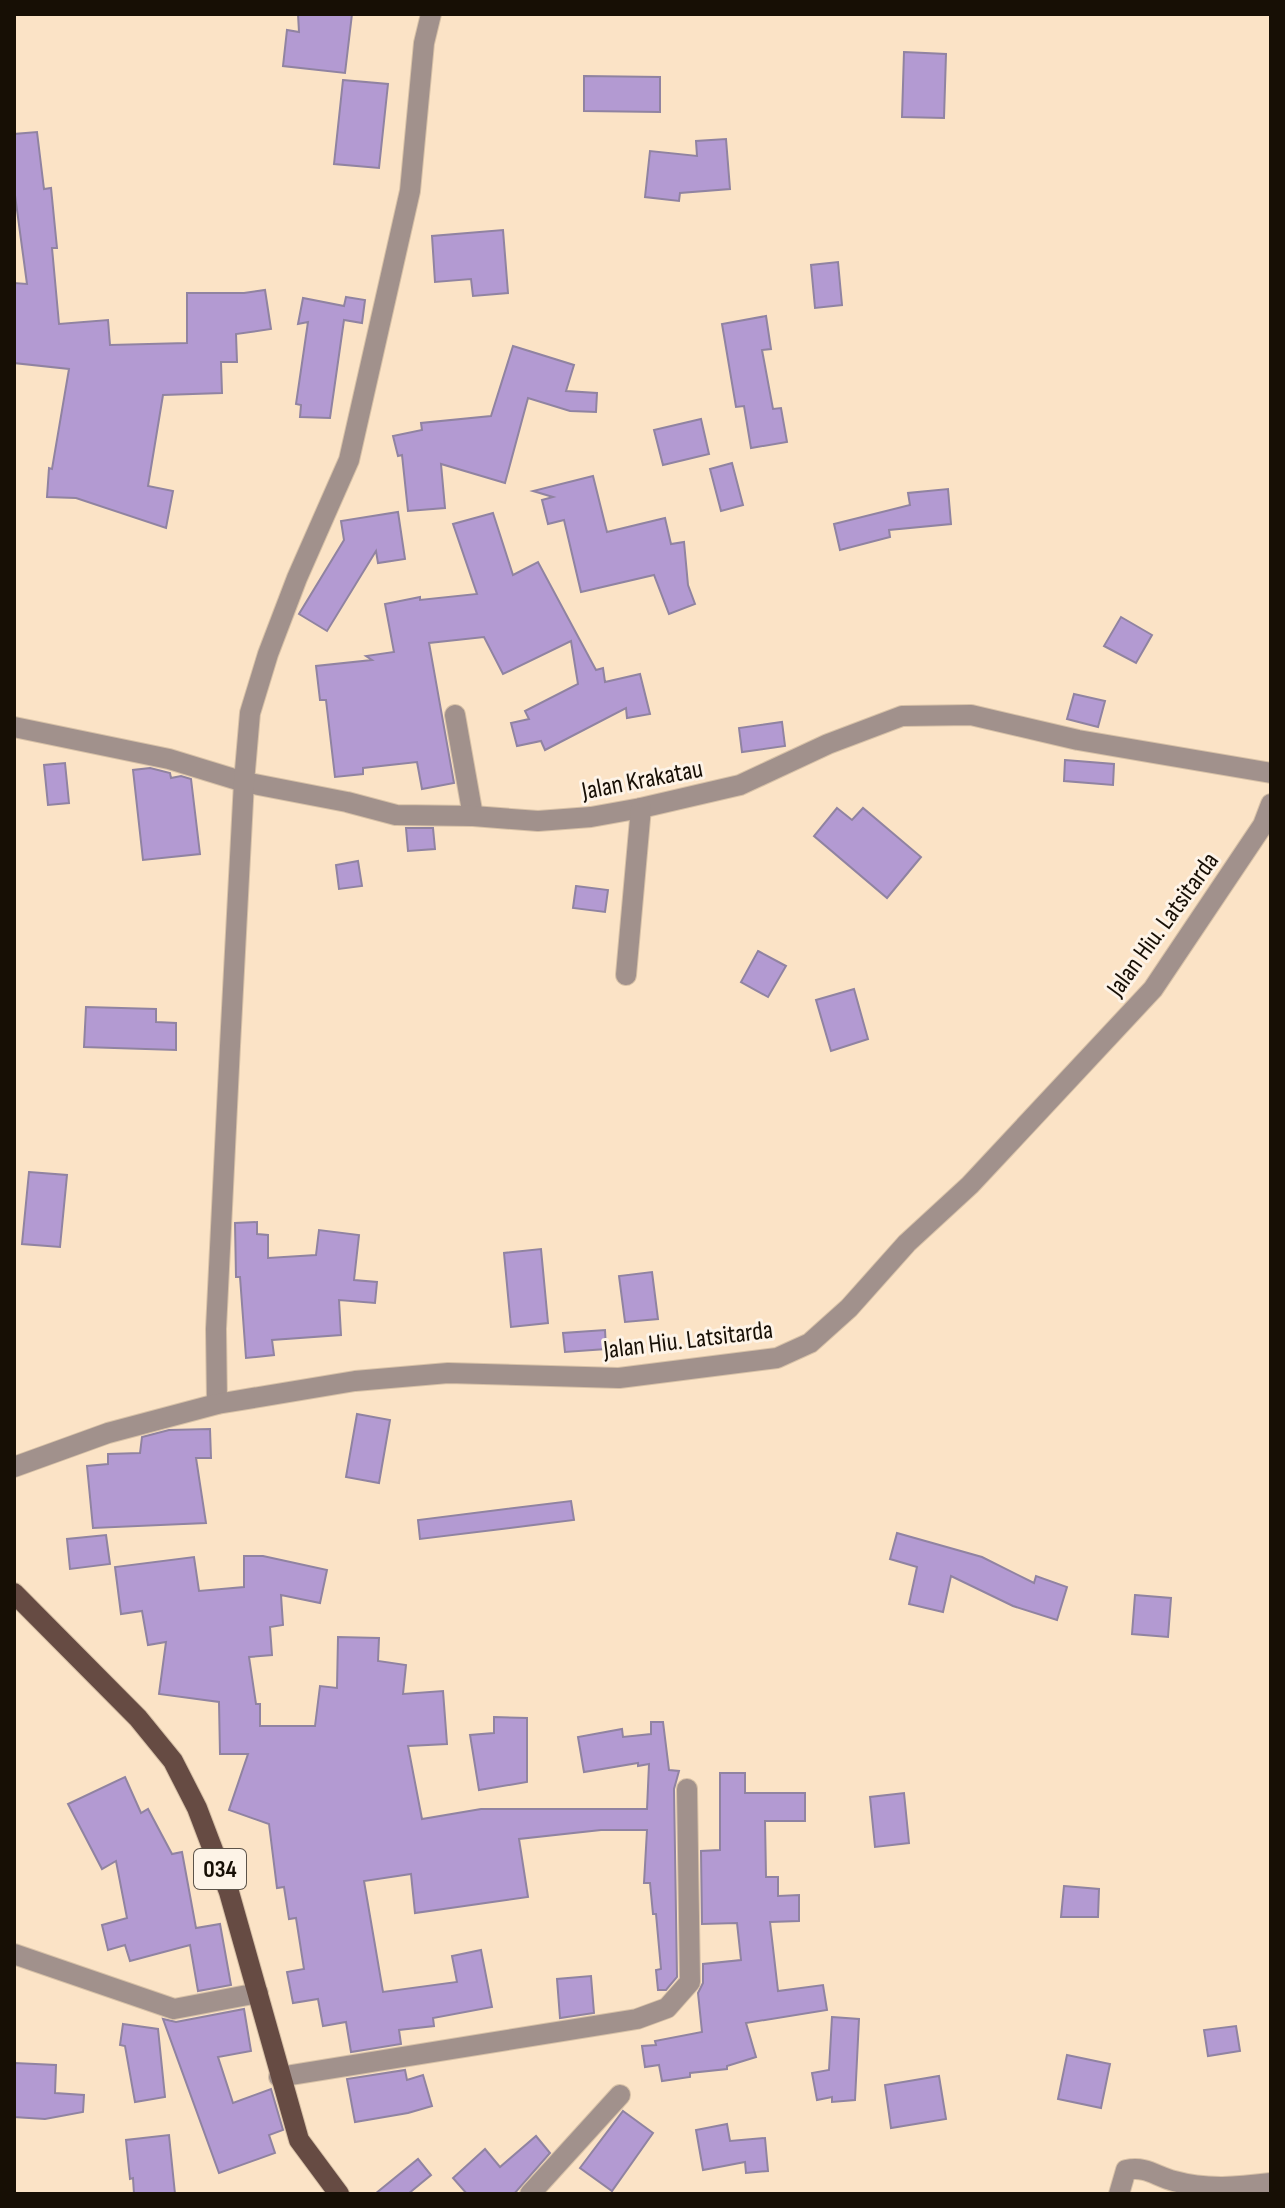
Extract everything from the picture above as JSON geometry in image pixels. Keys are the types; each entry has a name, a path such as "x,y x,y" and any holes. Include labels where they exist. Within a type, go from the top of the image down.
{"main road":[{"name":"034","path":"14,1593 138,1718 173,1761 197,1808 229,1892 299,2140 339,2194"}],"street":[{"path":"217,1404 216,1329 250,713 297,578 349,460 410,191 424,43 431,14"},
{"path":"455,715 473,816"},
{"name":"Jalan Krakatau","path":"14,727 169,759 244,782 396,815 538,821 591,817 740,785 828,744 902,716 971,715 1078,740 1271,773"},
{"name":"Jalan Hiu. Latsitarda","path":"14,1467 108,1433 217,1404 355,1381 448,1373 619,1378 777,1358 810,1343 849,1308 907,1243 970,1185 1153,989 1255,837 1271,804"},
{"path":"626,975 641,808"},
{"path":"279,2077 607,2026 667,2008 690,1982 687,1789"},
{"path":"14,1954 174,2009 258,1993"},
{"path":"530,2194 620,2095"},
{"path":"1119,2194 1126,2170 1139,2167 1175,2182 1233,2188 1271,2183"}],"building":[{"path":"298,14 352,14 345,73 283,66 287,30 299,32"},
{"path":"904,52 946,54 944,118 902,117"},
{"path":"584,76 660,77 660,112 584,111"},
{"path":"343,80 388,84 379,168 334,164"},
{"path":"37,132 44,189 51,188 57,248 52,248 59,324 108,320 110,345 187,343 187,293 265,290 271,329 236,334 237,362 221,362 222,393 163,395 148,486 173,491 166,528 76,498 47,497 49,468 52,469 69,369 14,363 14,283 27,284 14,188 14,134"},
{"path":"726,139 730,189 680,193 679,201 645,197 650,151 697,156 696,141"},
{"path":"503,230 508,293 473,296 471,279 435,282 432,236"},
{"path":"838,262 842,305 815,308 811,265"},
{"path":"346,297 365,300 362,323 344,320 330,418 300,417 301,405 296,404 308,322 298,324 303,298 344,306"},
{"path":"766,316 771,349 762,350 773,409 781,408 787,442 751,448 744,406 736,407 722,324"},
{"path":"513,346 574,365 566,391 597,393 596,412 570,411 528,398 505,483 441,464 445,508 408,511 402,455 398,456 393,436 422,430 421,423 491,416"},
{"path":"701,419 709,454 663,465 654,430"},
{"path":"732,463 743,505 721,511 710,469"},
{"path":"593,476 607,532 665,518 671,544 684,542 688,585 695,604 669,614 654,575 581,592 564,520 548,524 542,500 553,497 533,491"},
{"path":"948,489 951,524 889,530 890,537 840,550 834,524 910,505 908,493"},
{"path":"398,512 405,559 378,563 376,551 327,631 299,614 344,540 341,521"},
{"path":"493,513 513,575 538,562 596,670 603,668 605,682 640,674 650,714 627,718 626,708 545,750 541,741 517,746 511,723 529,719 525,711 578,684 571,641 503,674 484,637 429,643 454,783 422,789 417,762 363,768 363,774 335,777 326,700 320,700 316,666 372,660 366,656 394,652 385,604 420,597 420,600 477,594 453,524"},
{"path":"1121,617 1152,635 1136,663 1104,646"},
{"path":"1074,694 1105,701 1098,727 1067,719"},
{"path":"782,722 785,746 742,752 739,728"},
{"path":"1065,760 1114,764 1113,785 1064,781"},
{"path":"65,763 69,803 48,805 44,765"},
{"path":"150,768 170,773 171,778 181,776 191,779 200,854 143,860 133,770"},
{"path":"837,808 852,820 863,808 921,857 887,898 814,836"},
{"path":"406,828 433,828 435,849 408,851"},
{"path":"358,861 362,886 339,889 336,865"},
{"path":"576,886 608,890 605,912 573,908"},
{"path":"758,951 786,966 768,997 741,982"},
{"path":"854,989 868,1039 831,1051 816,1000"},
{"path":"86,1007 156,1009 156,1022 176,1023 176,1050 84,1047"},
{"path":"29,1172 67,1175 60,1247 22,1244"},
{"path":"257,1222 257,1234 268,1235 268,1258 316,1255 319,1230 359,1235 354,1280 377,1282 375,1303 339,1300 341,1335 272,1340 274,1355 246,1358 240,1277 236,1277 235,1223"},
{"path":"541,1249 548,1323 511,1327 504,1253"},
{"path":"652,1272 658,1319 625,1322 619,1276"},
{"path":"605,1330 606,1349 565,1352 563,1333"},
{"path":"357,1414 390,1420 379,1483 346,1477"},
{"path":"210,1429 211,1458 196,1458 206,1523 93,1528 87,1466 108,1464 108,1454 140,1453 142,1437 169,1430"},
{"path":"571,1501 574,1520 420,1539 418,1520"},
{"path":"897,1533 982,1557 1034,1583 1036,1576 1067,1587 1057,1620 1013,1606 951,1576 943,1612 909,1604 917,1567 890,1559"},
{"path":"106,1535 110,1564 70,1569 67,1539"},
{"path":"244,1556 263,1556 327,1570 320,1603 281,1595 283,1625 270,1627 272,1655 249,1657 256,1704 260,1704 260,1726 315,1726 320,1686 337,1688 338,1637 379,1638 378,1661 406,1665 403,1694 443,1691 447,1744 408,1746 422,1819 481,1809 647,1809 649,1764 584,1772 578,1737 622,1729 623,1737 651,1734 651,1722 663,1722 669,1770 679,1771 674,1789 677,1977 666,1990 658,1990 656,1970 661,1969 656,1914 653,1914 650,1883 644,1883 647,1830 601,1830 519,1839 528,1897 415,1913 411,1874 364,1881 383,1992 457,1982 452,1956 481,1950 492,2007 433,2018 434,2026 399,2030 401,2044 351,2052 346,2022 323,2026 318,1999 293,2003 287,1972 304,1969 296,1918 289,1919 284,1887 277,1888 269,1824 229,1810 248,1754 220,1754 219,1702 159,1694 166,1642 148,1645 142,1611 121,1614 115,1567 194,1557 199,1591 244,1587"},
{"path":"1135,1595 1171,1598 1168,1637 1132,1634"},
{"path":"494,1717 527,1718 527,1782 479,1790 470,1735 494,1733"},
{"path":"720,1773 745,1773 745,1793 805,1793 805,1821 765,1821 766,1877 778,1877 778,1896 799,1895 799,1921 770,1922 778,1991 823,1985 827,2010 746,2023 756,2057 727,2066 727,2069 690,2073 690,2077 662,2081 659,2065 645,2067 642,2046 702,2032 698,1993 703,1983 703,1964 741,1960 737,1923 702,1924 701,1851 720,1850"},
{"path":"125,1777 141,1813 148,1809 172,1854 182,1852 196,1928 220,1924 231,1985 198,1991 190,1945 130,1961 125,1945 108,1950 102,1925 127,1918 116,1861 102,1869 68,1804"},
{"path":"904,1793 909,1843 875,1847 870,1797"},
{"path":"1064,1886 1099,1889 1098,1917 1061,1917"},
{"path":"591,1976 594,2013 560,2018 557,1979"},
{"path":"244,2009 251,2051 218,2057 233,2103 271,2089 283,2130 269,2135 275,2153 219,2173 163,2019 176,2022"},
{"path":"832,2017 859,2019 855,2100 832,2102 832,2097 817,2100 812,2073 829,2070"},
{"path":"123,2024 158,2029 165,2097 135,2102 125,2046 120,2045"},
{"path":"1236,2026 1240,2051 1208,2056 1204,2030"},
{"path":"1067,2055 1110,2064 1101,2108 1058,2099"},
{"path":"14,2063 56,2065 55,2093 84,2095 83,2112 45,2119 14,2117"},
{"path":"405,2070 407,2080 423,2075 432,2106 355,2122 347,2079"},
{"path":"939,2076 946,2119 891,2128 885,2085"},
{"path":"623,2111 653,2133 612,2191 580,2168"},
{"path":"727,2124 730,2141 765,2138 768,2171 746,2173 745,2162 703,2170 696,2130"},
{"path":"169,2135 175,2194 134,2194 126,2140"},
{"path":"536,2136 550,2153 514,2194 467,2194 453,2178 485,2149 500,2167"},
{"path":"418,2159 431,2175 408,2194 375,2194"}]}
